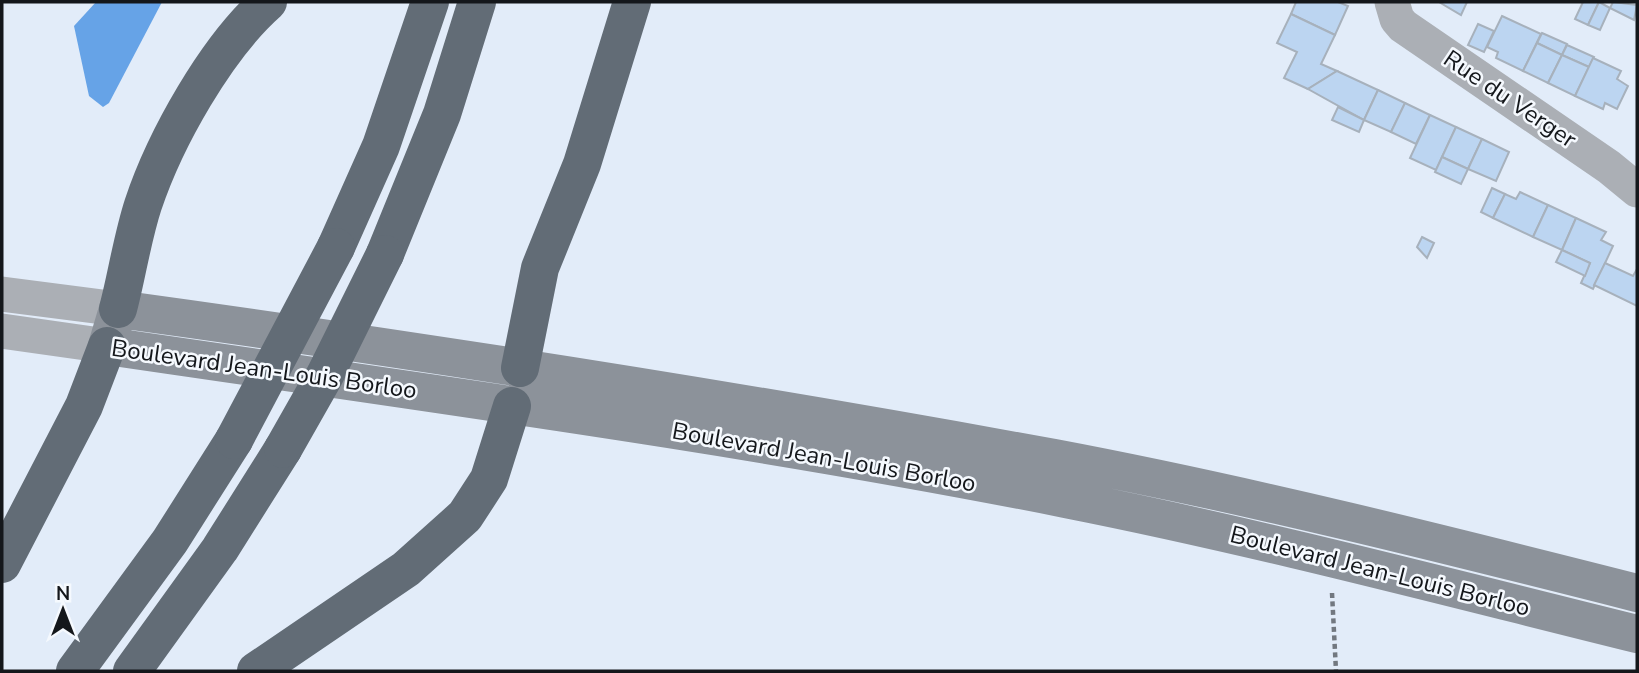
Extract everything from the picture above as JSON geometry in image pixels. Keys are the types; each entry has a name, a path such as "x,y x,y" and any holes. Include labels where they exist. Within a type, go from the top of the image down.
{"highway":[{"path":"118,309 135,230 161,160 229,44 268,2"},
{"path":"75,671 170,541 234,440 336,247 384,136 430,2"},
{"path":"132,671 220,549 283,449 325,375 386,254 435,134 477,2"},
{"path":"520,368 540,268 582,164 632,2"},
{"path":"2,564 84,406 107,346"},
{"path":"257,671 406,569 466,516 489,479 512,406"}],"main road":[{"path":"107,346 118,309"},
{"name":"Boulevard Jean-Louis Borloo","path":"118,309 520,368 1068,461 1320,515 1637,593"},
{"name":"Boulevard Jean-Louis Borloo","path":"107,346 512,406 1075,501 1322,555 1637,634"},
{"path":"512,406 520,368"}],"street":[{"name":"Rue du Verger","path":"1392,2 1397,19 1403,26 1615,172 1637,190"},
{"name":"Boulevard Jean-Louis Borloo","path":"2,294 118,309"},
{"name":"Boulevard Jean-Louis Borloo","path":"2,331 107,346"}],"path":[{"path":"1318,589 1343,595"},
{"path":"1332,592 1336,671"}],"water":[{"path":"96,2 162,2 109,103 103,107 89,96 74,26"}],"building":[{"path":"1296,2 1338,2 1348,6 1335,35 1291,14"},
{"path":"1439,2 1467,2 1461,15"},
{"path":"1583,2 1599,2 1588,25 1575,19"},
{"path":"1599,2 1610,8 1600,30 1588,25"},
{"path":"1613,2 1637,5 1634,20 1610,8"},
{"path":"1291,14 1335,35 1321,64 1337,71 1308,89 1284,78 1297,52 1277,43"},
{"path":"1502,16 1541,34 1523,71 1496,58 1498,52 1487,47"},
{"path":"1478,24 1494,31 1484,52 1468,45"},
{"path":"1542,33 1567,44 1562,55 1537,43"},
{"path":"1537,43 1562,55 1548,83 1523,71"},
{"path":"1567,45 1594,57 1589,67 1562,55"},
{"path":"1562,55 1589,67 1575,96 1548,83"},
{"path":"1593,58 1621,71 1617,79 1628,86 1617,109 1605,103 1603,109 1575,96"},
{"path":"1337,71 1378,90 1364,120 1308,89"},
{"path":"1378,90 1405,103 1391,132 1364,120"},
{"path":"1405,103 1430,115 1416,144 1391,132"},
{"path":"1338,107 1364,120 1359,132 1332,120"},
{"path":"1430,115 1456,127 1436,170 1410,158"},
{"path":"1456,127 1482,139 1468,169 1442,157"},
{"path":"1482,139 1509,152 1496,181 1468,169"},
{"path":"1442,157 1468,169 1461,184 1435,172"},
{"path":"1492,188 1505,194 1493,218 1481,212"},
{"path":"1520,192 1548,205 1533,237 1493,218 1505,194 1516,199"},
{"path":"1548,205 1576,218 1562,250 1533,237"},
{"path":"1576,218 1606,232 1601,240 1613,246 1593,289 1581,283 1590,263 1562,250"},
{"path":"1422,237 1434,243 1427,258 1417,247"},
{"path":"1562,250 1590,263 1585,276 1556,262"},
{"path":"1605,263 1633,276 1637,269 1637,306 1594,285"}]}
